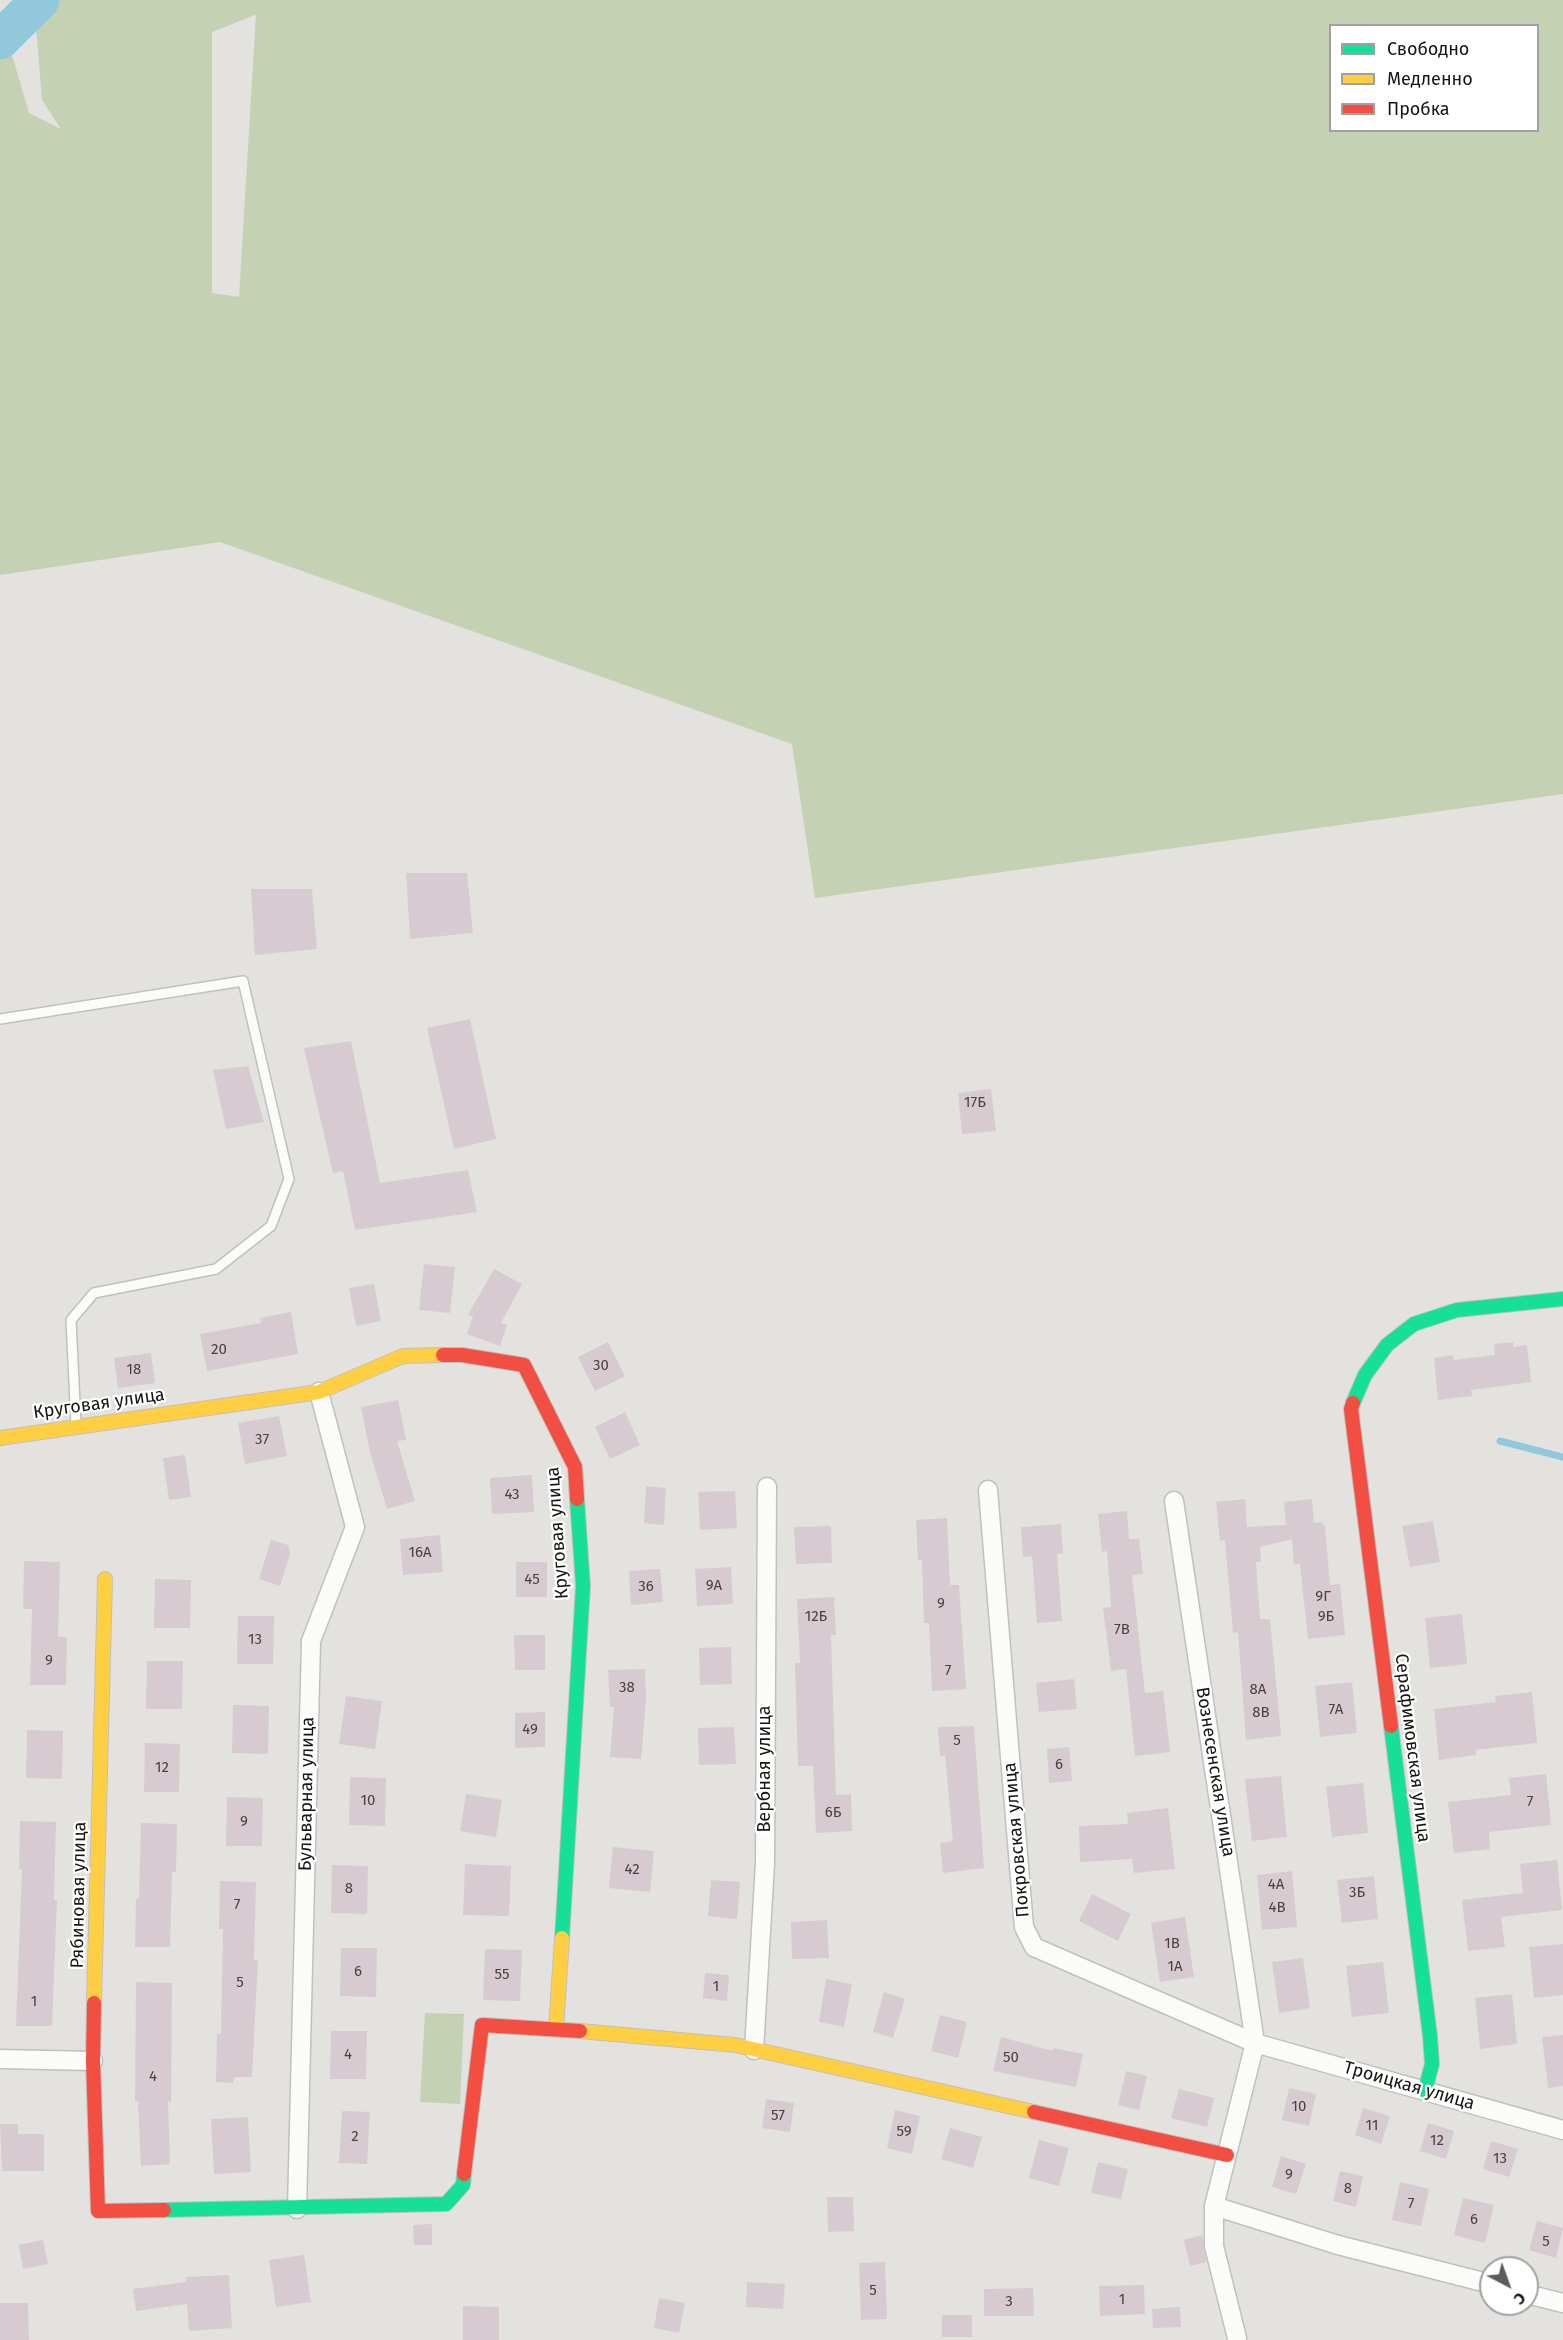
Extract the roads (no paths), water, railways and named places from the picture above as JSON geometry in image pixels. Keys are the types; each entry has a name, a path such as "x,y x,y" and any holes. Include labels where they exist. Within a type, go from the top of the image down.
{"street":[{"name":"Серафимовская улица","path":"1425,2091 1432,2064 1430,2036 1351,1408 1365,1375 1388,1345 1414,1324 1457,1310 1563,1299"},
{"name":"Круговая улица","path":"0,1438 76,1425 319,1392 404,1356 462,1354 524,1365 575,1467 583,1586 556,2029"},
{"name":"Бульварная улица","path":"297,2209 310,1641 355,1527 319,1392"},
{"name":"Вербная улица","path":"754,2050 765,1863 767,1487"},
{"name":"Покровская улица","path":"988,1491 1024,1926 1034,1947 1256,2043"},
{"name":"Вознесенская улица","path":"1174,1501 1256,2043"},
{"name":"Рябиновая улица","path":"105,1579 93,2061 98,2211 297,2209"},
{"path":"297,2209 446,2204 463,2185 482,2025 556,2029 735,2045 1227,2155"},
{"path":"1231,2339 1214,2246 1214,2206 1256,2043"},
{"name":"Троицкая улица","path":"1256,2043 1563,2130"},
{"path":"0,2059 93,2061"},
{"path":"1214,2206 1338,2245 1479,2281"},
{"path":"1539,2297 1563,2303"}],"lane":[{"path":"0,1018 243,981 289,1179 272,1226 216,1269 94,1293 71,1320 76,1425"}],"waterway":[{"path":"0,40 40,0"},
{"path":"1500,1441 1563,1457"}]}
